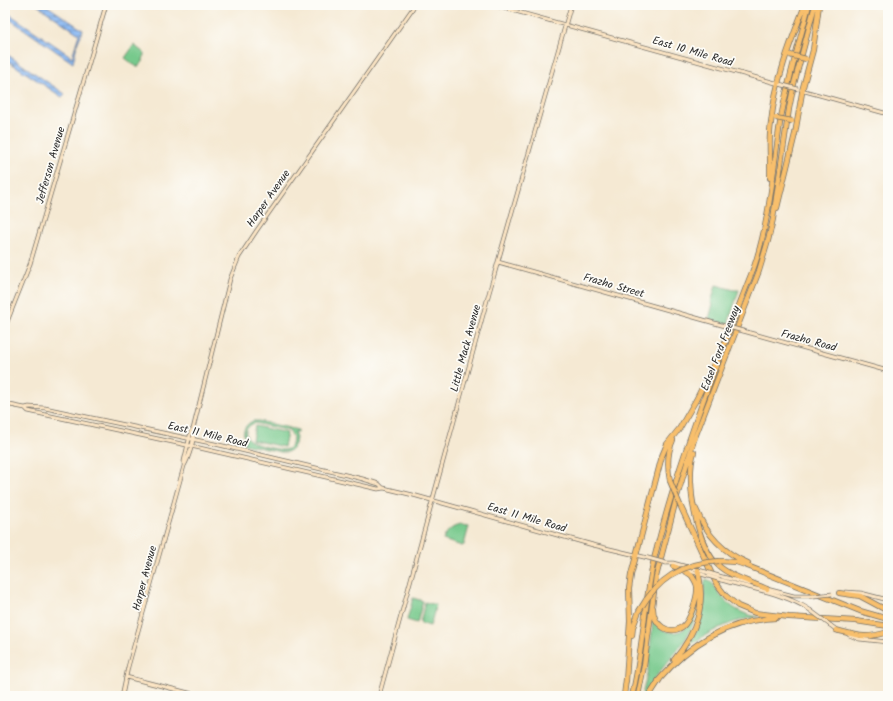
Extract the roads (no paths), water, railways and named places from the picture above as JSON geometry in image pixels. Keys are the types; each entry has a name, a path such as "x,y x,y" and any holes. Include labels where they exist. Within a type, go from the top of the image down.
{"highway":[{"path":"762,241 770,179 770,131 792,38 805,5"},
{"name":"Edsel Ford Freeway","path":"632,696 639,660 648,586 655,557 682,461 724,344 754,267 762,241 769,211 785,100 810,5"},
{"name":"Edsel Ford Freeway","path":"638,696 644,666 656,578 678,493 694,440 763,259 773,219 791,96 816,5"},
{"path":"763,259 770,241 798,118 800,90 814,45 819,5"},
{"path":"788,56 808,61"},
{"path":"774,116 792,120 798,118"},
{"path":"724,344 696,400 671,444 668,465 670,481 716,583 730,600 738,606 752,612 789,617 856,621 888,626"},
{"path":"707,409 693,456 690,476 696,518 703,540 709,554 716,563 728,573 767,589"},
{"path":"626,681 630,621 629,589 631,574 662,456 667,444 679,429"},
{"path":"692,494 700,518 720,546 739,558 788,581"},
{"path":"624,696 632,634 639,611 652,591 671,575 692,565 703,562 736,562 788,581 860,611 888,619"},
{"path":"653,596 653,613 660,626 666,629 675,630 683,627 688,622 695,599 697,585 692,576 673,566"},
{"path":"649,696 658,681 686,644 695,628 701,599 699,572"},
{"path":"839,593 860,596 888,611"},
{"path":"658,681 680,657 713,635 748,622 789,617"},
{"path":"836,630 864,637 875,636 888,632"}],"main road":[{"name":"Jefferson Avenue","path":"5,327 30,264 106,5"},
{"name":"Harper Avenue","path":"122,696 184,465 187,462 189,445 194,432 193,429 229,284 239,258 414,5"},
{"name":"East 10 Mile Road","path":"493,5 888,114"},
{"name":"Little Mack Avenue","path":"379,696 498,262 571,5"},
{"name":"Frazho Street","path":"498,262 725,326"},
{"name":"Frazho Road","path":"725,326 888,371"},
{"name":"East 11 Mile Road","path":"5,404 378,489 384,488 593,545 636,554 673,566 699,572 706,572 790,595 807,597 853,592 888,600"},
{"name":"East 11 Mile Road","path":"26,408 38,407 69,412 208,442 369,480 384,488"},
{"path":"37,412 38,407"},
{"path":"158,439 161,432"},
{"path":"180,443 183,440 182,437"},
{"path":"205,449 205,444 208,442"},
{"path":"251,459 253,457 252,453"},
{"path":"298,470 300,464"},
{"path":"325,476 327,470"},
{"name":"East 11 Mile Road","path":"666,563 673,563 708,576 786,598 804,605 836,630 859,639 888,642"},
{"path":"804,605 803,601 807,597"},
{"path":"126,677 201,696"}],"water":[{"path":"37,5 46,5 83,30 77,44 73,63 5,16 5,11 72,57 79,34"},
{"path":"5,53 65,94 62,97 5,59"}]}
